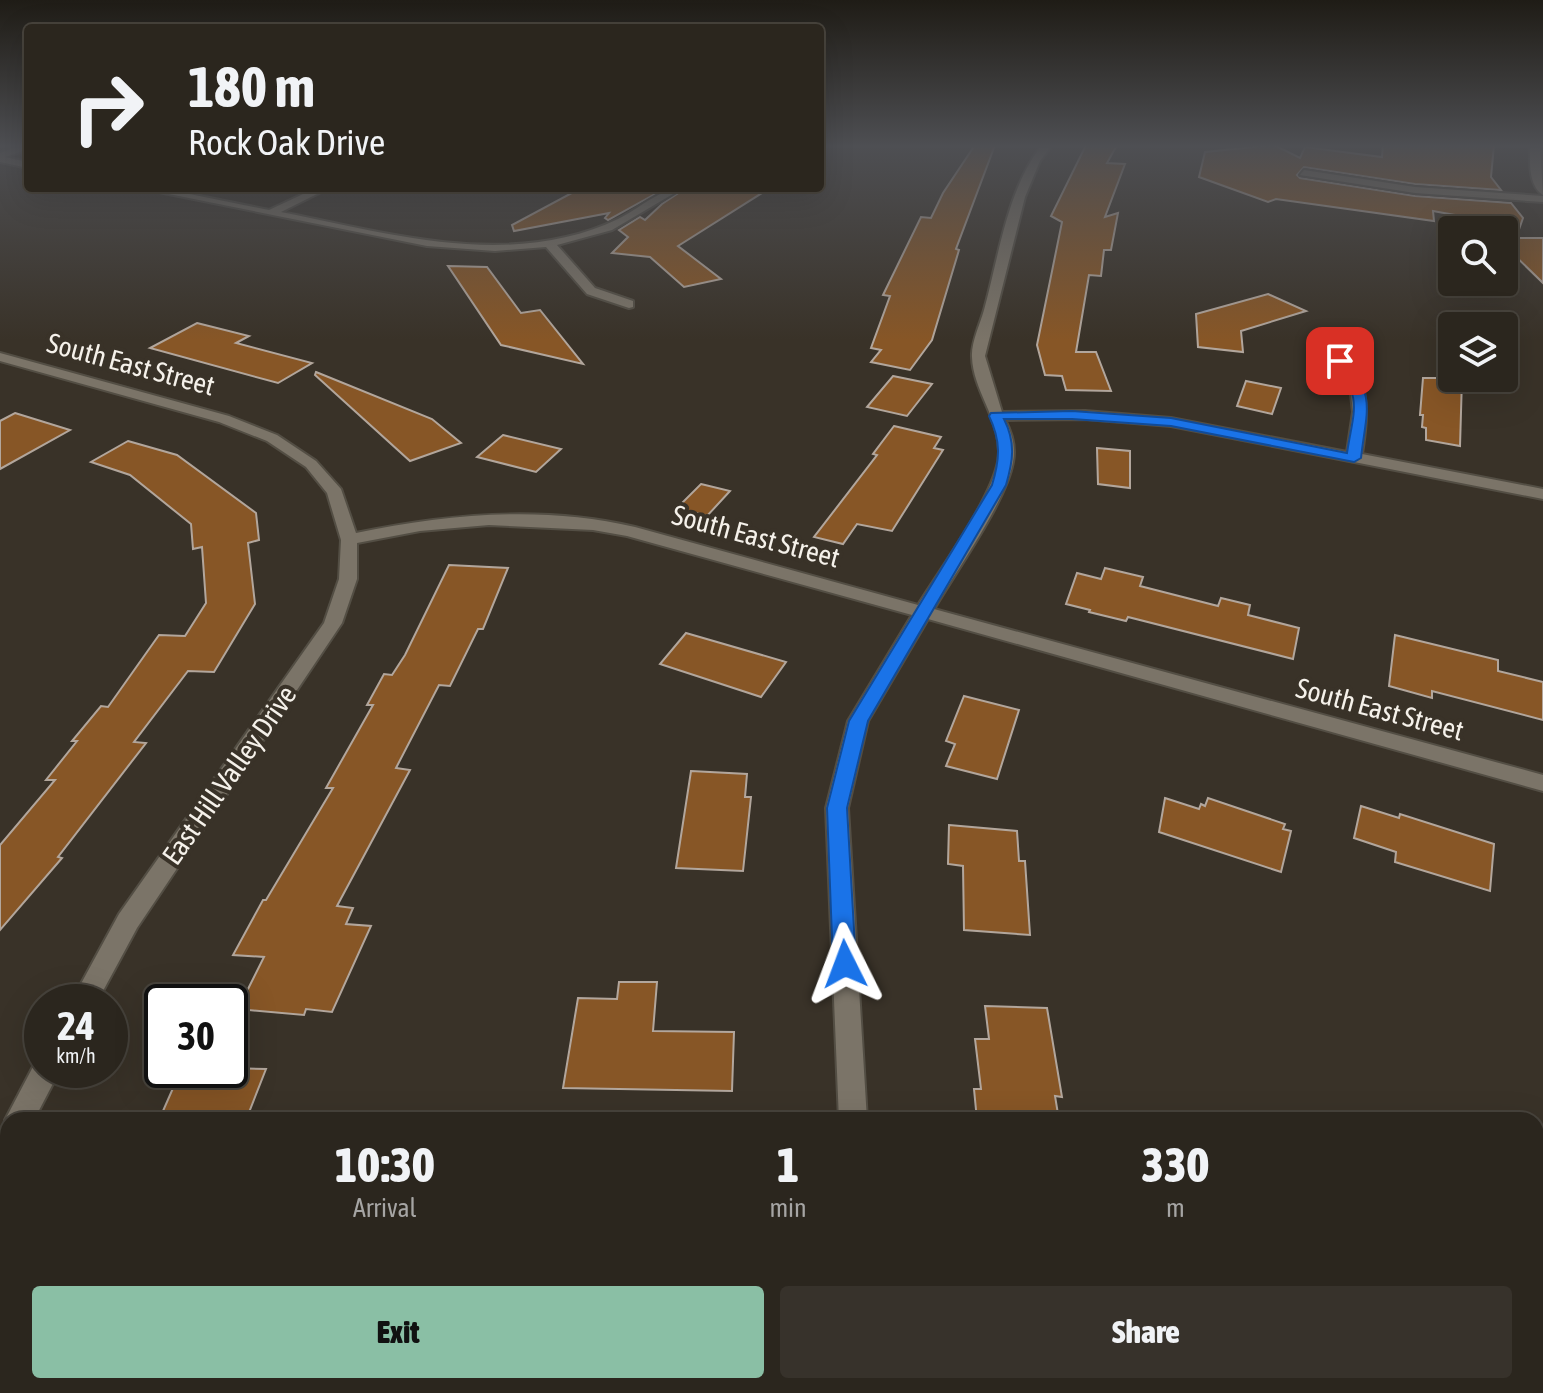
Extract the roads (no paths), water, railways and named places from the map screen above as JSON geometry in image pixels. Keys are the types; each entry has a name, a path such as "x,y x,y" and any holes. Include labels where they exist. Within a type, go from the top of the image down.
{"street":[{"path":"255,210 443,246 491,248 549,243 607,228 639,210"},
{"path":"270,213 276,210"},
{"path":"853,1112 837,808 858,721 999,485 1006,459 1005,434 996,416 978,356 1017,210"},
{"path":"549,243 591,291 629,304"},
{"path":"1326,353 1340,361 1354,377 1362,396 1354,458"},
{"name":"South East Street","path":"0,357 224,419 272,438 311,464 335,492 349,540 474,518 528,517 629,531 1543,783"},
{"path":"996,416 1072,415 1171,422 1543,494"},
{"name":"East Hill Valley Drive","path":"94,984 128,921 333,623 348,579 349,540"},
{"path":"23,1112 36,1088"}]}
